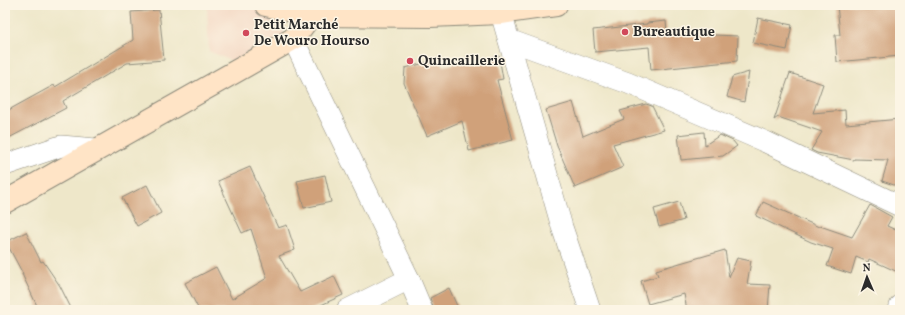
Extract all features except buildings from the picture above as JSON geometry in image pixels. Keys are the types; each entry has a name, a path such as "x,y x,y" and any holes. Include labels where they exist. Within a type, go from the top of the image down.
{"street":[{"path":"266,5 311,15 430,16 501,13 556,5"},
{"path":"411,5 430,16"},
{"path":"501,13 562,227 590,310"},
{"path":"5,202 96,149 293,39 311,15"},
{"path":"293,39 409,279 422,310"},
{"path":"509,40 628,83 766,142 900,206"},
{"path":"5,165 62,146 96,149"},
{"path":"347,310 409,279"},
{"path":"899,310 900,306"}],"shaded area":[{"name":"Petit Marché De Wouro Hourso","path":"207,5 276,5 290,16 277,51 251,70 209,51"}],"place":[{"name":"Bureautique","path":"625,32"},
{"name":"Petit Marché De Wouro Hourso","path":"246,33"},
{"name":"Quincaillerie","path":"410,61"}]}
